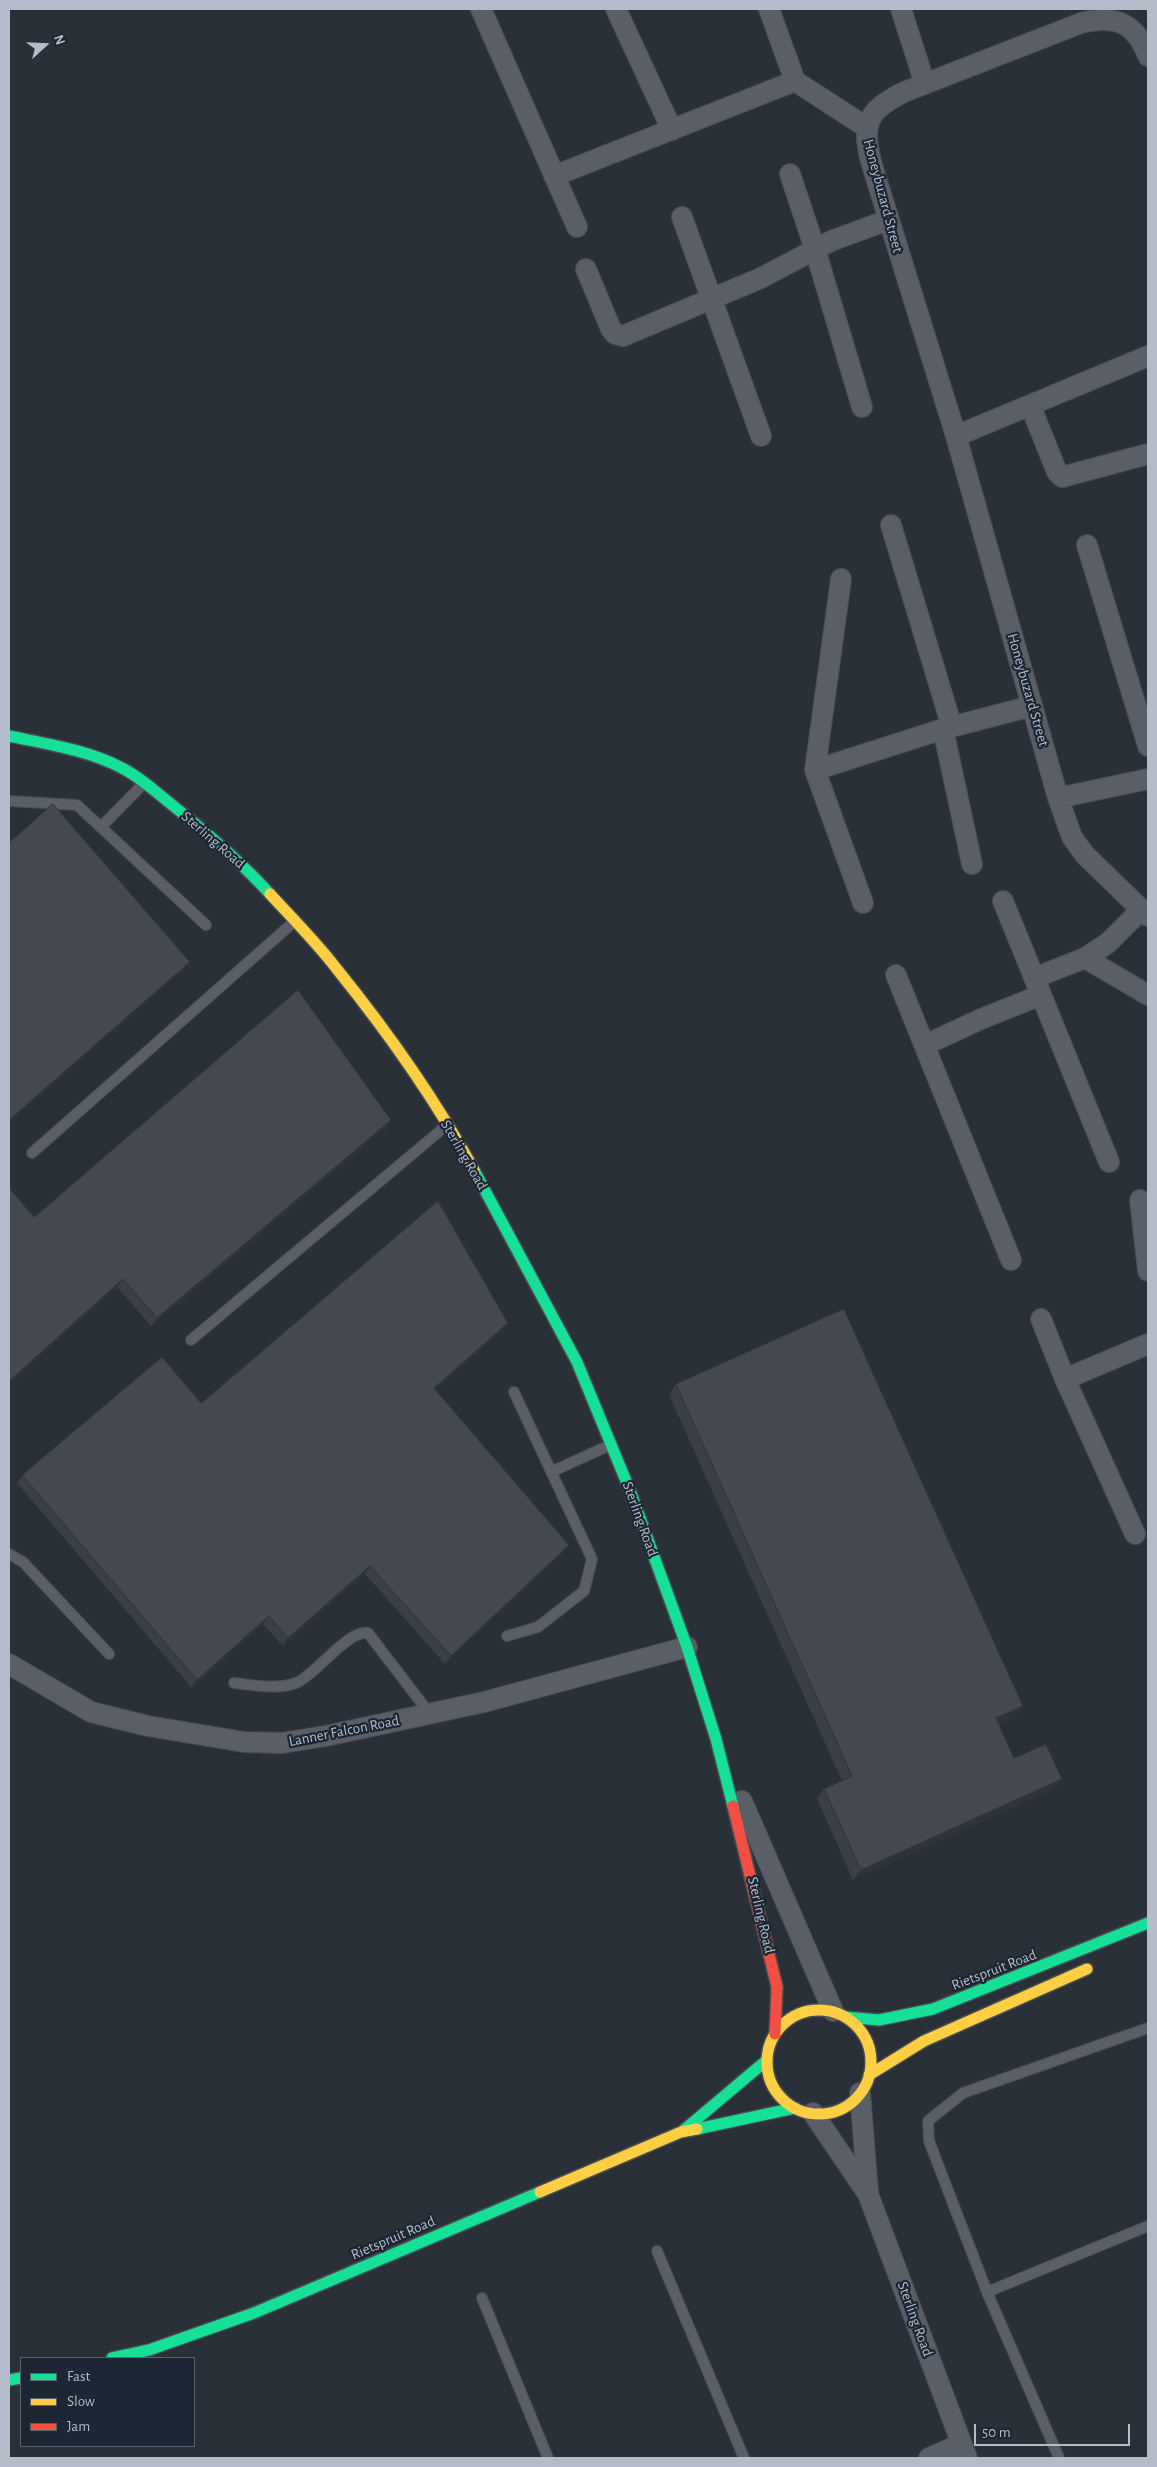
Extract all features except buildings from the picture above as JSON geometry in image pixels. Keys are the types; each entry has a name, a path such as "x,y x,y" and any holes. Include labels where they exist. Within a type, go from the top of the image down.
{"street":[{"path":"482,9 577,227"},
{"path":"616,9 672,130"},
{"path":"769,9 795,81 866,127"},
{"path":"901,9 925,84"},
{"name":"Honeybuzard Street","path":"1145,913 1085,855 1072,837 1058,798 956,436 867,147 866,127 874,111 885,101 1081,23 1126,16 1148,56"},
{"path":"554,176 795,81"},
{"path":"790,174 815,249 862,407"},
{"path":"682,217 713,298 761,436"},
{"path":"586,269 611,329 619,335 628,335 761,278 815,249 855,231 888,220"},
{"path":"956,436 1148,356"},
{"path":"1030,405 1057,472 1062,477 1148,454"},
{"path":"891,524 947,728 972,864"},
{"path":"1087,545 1148,746"},
{"path":"841,579 815,770 863,903"},
{"path":"815,770 947,728 1032,706"},
{"name":"Sterling Road","path":"9,736 67,748 122,768 201,828 251,873 336,967 397,1049 447,1125 572,1353 611,1444 686,1647 716,1739 753,1881 777,1987 775,2034"},
{"path":"1058,798 1148,778"},
{"path":"1003,901 1109,1162"},
{"path":"925,1045 981,1019 1085,958 1108,944 1145,913"},
{"path":"1085,958 1148,995"},
{"path":"896,975 1011,1260"},
{"path":"1140,1200 1148,1270"},
{"path":"1041,1319 1064,1379 1135,1534"},
{"path":"1064,1379 1148,1344"},
{"name":"Lanner Falcon Road","path":"9,1664 91,1712 148,1726 244,1742 282,1743 326,1736 484,1702 686,1647"},
{"name":"Sterling Road","path":"716,1739 839,2014"},
{"name":"Rietspruit Road","path":"839,2014 879,2020 934,2009 1148,1924"},
{"path":"869,2075 924,2041 1098,1964"},
{"path":"816,2009 839,2014 864,2036 870,2055 869,2075 860,2093 851,2103 839,2110 826,2113 804,2111 786,2102 772,2083 767,2060 769,2047 775,2034 786,2022 800,2013 816,2009"},
{"name":"Rietspruit Road","path":"681,2132 767,2060"},
{"name":"Sterling Road","path":"860,2093 868,2194 964,2451 929,2458"},
{"name":"Sterling Road","path":"804,2111 868,2194"},
{"name":"Rietspruit Road","path":"116,2357 148,2350 254,2313 681,2132 804,2111"}],"lane":[{"path":"101,827 144,783"},
{"path":"9,801 77,805 206,925"},
{"path":"32,1153 296,921"},
{"path":"191,1340 447,1125"},
{"path":"507,1636 538,1627 584,1591 592,1559 514,1392"},
{"path":"551,1472 611,1444"},
{"path":"9,1554 22,1562 109,1654"},
{"path":"234,1683 276,1687 294,1683 306,1678 356,1634 368,1633 430,1714"},
{"path":"1059,2458 987,2292 929,2140 928,2121 963,2093 1148,2028"},
{"path":"987,2292 1148,2226"},
{"path":"657,2251 744,2458"},
{"path":"482,2298 548,2458"}],"traffic: fast":[{"path":"9,736 81,752 109,762 129,772 148,785 210,836 270,894"},
{"path":"474,1170 577,1362 629,1488 687,1647 716,1739 733,1806"},
{"path":"845,2017 879,2020 933,2009 1148,1923"},
{"path":"684,2130 767,2060"},
{"path":"697,2129 795,2108"},
{"path":"117,2357 149,2350 254,2313 540,2192"},
{"path":"9,2380 20,2378"}],"traffic: slow":[{"path":"270,894 320,949 374,1016 427,1091 474,1170"},
{"path":"869,2075 924,2041 1087,1969"},
{"path":"819,2010 839,2014 856,2025 867,2042 871,2062 867,2082 856,2099 839,2110 819,2114 799,2110 782,2099 771,2082 767,2062 771,2042 782,2025 799,2014 819,2010"},
{"path":"540,2192 681,2132 697,2129"}],"traffic: jam":[{"path":"733,1806 777,1987 775,2034"}]}
